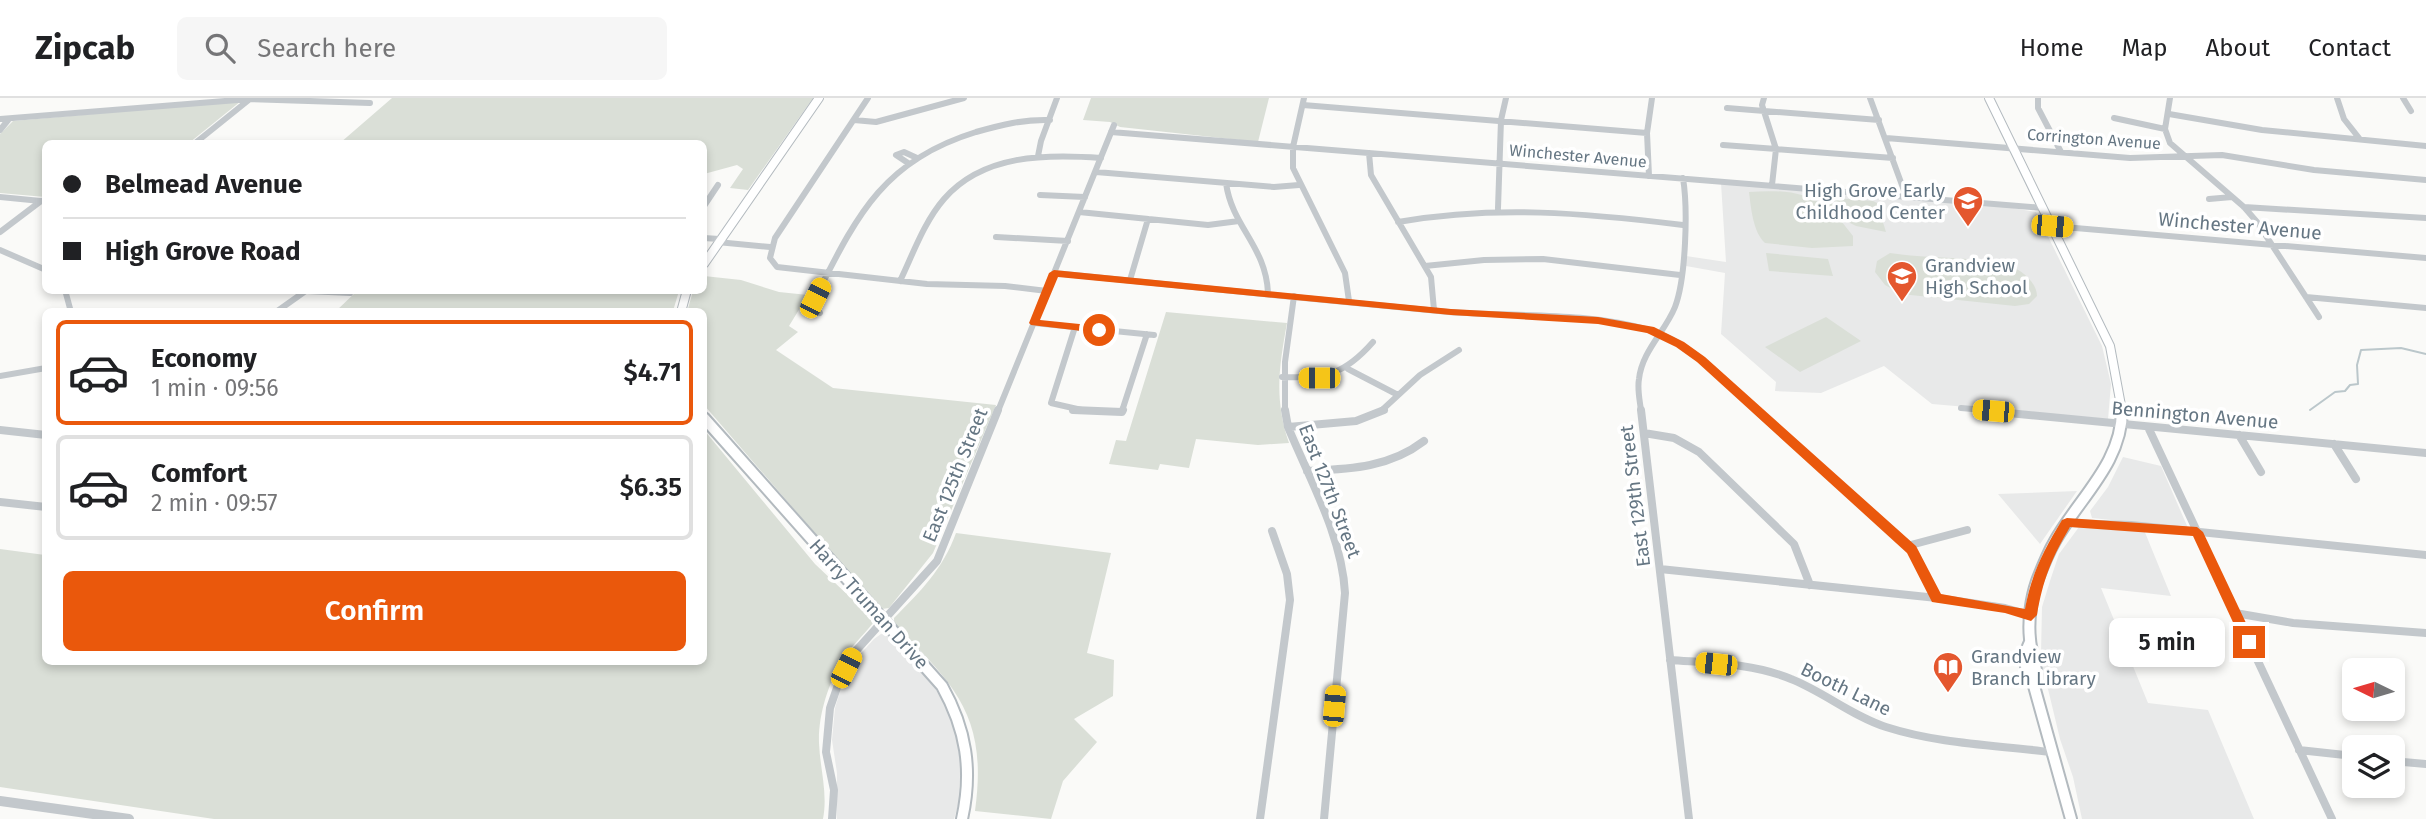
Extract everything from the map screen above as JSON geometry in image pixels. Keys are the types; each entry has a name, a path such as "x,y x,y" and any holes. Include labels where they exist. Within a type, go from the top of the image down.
{"main road":[{"path":"707,259 819,98"},
{"path":"1989,98 2110,346 2117,370 2122,423 2109,463 2045,560 2036,584 2030,642 2024,653 2026,674 2034,686 2050,752 2071,819"},
{"name":"Harry Truman Drive","path":"707,421 942,686 962,725 969,771 967,801 962,819"}],"street":[{"path":"170,104 176,98"},
{"path":"868,98 770,247 770,258 777,267 900,281 1047,291"},
{"path":"853,120 876,122 964,98"},
{"path":"1038,156 1040,141 1057,98"},
{"path":"1498,208 1501,120 1506,98"},
{"path":"1649,175 1647,133 1652,98"},
{"path":"1764,98 1764,111 1776,149 1772,185"},
{"path":"1870,98 1906,196"},
{"path":"2038,98 2039,108 2061,152"},
{"path":"2168,98 2169,114 2165,129 2170,143 2183,157 2244,206 2319,317"},
{"path":"2336,98 2344,118 2359,138"},
{"path":"2403,98 2411,111"},
{"path":"199,140 250,99"},
{"path":"0,119 250,99 370,103"},
{"path":"1349,301 1345,273 1299,185 1293,168 1293,147 1303,102 1647,133"},
{"path":"1727,108 1879,120"},
{"path":"2169,114 2262,130 2426,146"},
{"path":"2115,118 2165,129"},
{"path":"0,130 9,119"},
{"path":"820,313 811,304 827,274 876,195 908,163 954,140 1010,122 1050,120"},
{"name":"Winchester Avenue","path":"1112,128 1293,147 2043,208"},
{"name":"East 125th Street","path":"832,819 834,790 826,752 830,708 839,682 853,653 937,561 1112,128"},
{"name":"Corrington Avenue","path":"1886,138 2130,159 2222,155 2314,170 2426,180"},
{"path":"1723,145 1893,158"},
{"path":"908,163 896,155 904,152 917,158"},
{"path":"1368,153 1371,176 1433,286 1434,310"},
{"path":"900,281 938,207 952,191 990,168 1038,156 1101,158"},
{"path":"1096,172 1274,187 1299,185"},
{"name":"East 129th Street","path":"1683,178 1686,195 1676,305 1646,352 1639,372 1689,819"},
{"path":"1226,183 1229,203 1265,262 1269,278 1268,293"},
{"path":"707,201 719,185"},
{"path":"1040,195 1086,197"},
{"path":"0,197 42,201"},
{"path":"2210,200 2232,197"},
{"path":"0,232 42,202"},
{"path":"2244,206 2426,219"},
{"path":"1398,222 1445,213 1498,208 1592,213 1683,225"},
{"path":"1079,212 1208,225 1239,221"},
{"path":"1130,281 1148,219"},
{"name":"Winchester Avenue","path":"2052,226 2426,258"},
{"path":"996,237 1068,241"},
{"path":"707,240 770,247"},
{"path":"0,250 42,268"},
{"path":"1424,266 1484,260 1543,259 1680,275"},
{"path":"1054,273 1434,310 1598,320 1658,333 1701,360 1908,546 1924,569 1937,598"},
{"path":"282,308 303,294"},
{"name":"East 127th Street","path":"1294,296 1282,377 1283,406 1288,427 1339,551 1344,573 1345,593 1324,819"},
{"path":"2306,297 2426,307"},
{"path":"1034,323 1075,327 1151,335 1122,412 1059,407 1051,403 1075,327"},
{"path":"1282,377 1319,378 1348,369 1373,342"},
{"path":"1288,427 1356,421 1371,417 1420,375 1459,350"},
{"path":"1348,369 1398,395"},
{"path":"0,376 42,370"},
{"name":"Bennington Avenue","path":"1961,408 2426,453"},
{"path":"2148,426 2332,819"},
{"path":"0,430 42,435"},
{"path":"1644,433 1674,438 1699,452 1794,544 1810,585"},
{"path":"2239,435 2261,472"},
{"path":"1307,471 1376,466 1416,448 1424,441"},
{"path":"2333,444 2356,479"},
{"path":"0,502 42,507"},
{"path":"2067,523 2197,532 2426,555"},
{"path":"1908,546 1968,530"},
{"path":"1260,819 1290,600 1287,573 1272,531"},
{"path":"1660,569 1937,598 2005,608 2031,615"},
{"path":"2235,612 2293,623 2426,633"},
{"name":"Booth Lane","path":"1670,660 1776,673 1801,683 1866,720 1901,732 2050,752"},
{"path":"2299,750 2342,755"},
{"path":"2405,762 2426,764"},
{"path":"0,801 129,819"}],"shaded area":[{"path":"392,98 813,98 748,190 730,188 743,169 737,165 707,173 707,140 343,140"},
{"path":"1091,98 1269,98 1258,142 1120,127 1110,122 1083,120"},
{"path":"241,101 193,140 42,140 42,197 0,193 0,134 13,121"},
{"name":"Grandview High School","path":"1721,183 2002,206 2036,212 2102,346 2111,384 2108,419 1932,404 1884,366 1821,393 1775,391 1776,382 1721,334 1725,273 1686,266 1686,256 1726,262"},
{"path":"1780,191 1800,194 1826,208 1822,197 1873,201 1877,203 1886,232 1856,226 1838,217 1853,236 1853,246 1812,248 1765,243 1755,226 1749,192"},
{"path":"1766,253 1828,259 1833,276 1769,271"},
{"path":"1890,253 2004,264 2026,275 2034,285 2037,296 2029,304 2015,306 1901,294 1885,285 1875,272 1877,261"},
{"path":"707,276 741,280 779,292 808,295 789,326 798,332 776,350 833,388 996,405 933,553 889,608 882,609 876,604 707,408 707,308 688,308 692,294 707,294"},
{"path":"354,294 678,294 674,308 339,308"},
{"path":"1166,312 1287,323 1279,383 1281,412 1289,443 1258,445 1196,439 1189,468 1160,464 1158,470 1109,464 1116,440 1126,441"},
{"path":"1826,317 1861,341 1800,372 1765,347"},
{"path":"707,434 815,564 870,616 873,623 842,661 825,700 819,733 825,800 823,819 214,819 0,787 0,549 42,555 42,665 707,665"},
{"path":"2123,457 2161,466 2188,528 2092,518 2090,511 2108,487"},
{"path":"2077,491 2040,544 1998,494"},
{"path":"2079,527 2144,530 2171,596 2101,588 2148,703 2208,710 2254,819 2082,819 2073,777 2060,739 2048,689 2044,685 2041,653 2042,607 2059,554"},
{"path":"956,533 1111,553 1087,653 1114,660 1113,696 1074,719 1097,742 1063,781 1051,819 975,811 977,751 963,706 935,666 894,624 894,618 938,569"},
{"path":"881,634 888,635 931,682 948,709 961,748 959,802 954,819 837,819 837,773 832,740 835,708 842,685 855,660"}],"waterway":[{"path":"2310,410 2335,392 2345,391 2350,385 2358,384 2357,365 2361,350 2401,348 2426,354"}],"place":[{"name":"High Grove Early Childhood Center","path":"1968,228"},
{"name":"Grandview High School","path":"1902,303"},
{"name":"Grandview Branch Library","path":"1948,694"}],"route":[{"path":"1099,330 1034,323 1054,273 1451,312 1598,320 1650,330 1680,345 1701,360 1912,550 1937,598 2005,608 2031,615 2036,584 2045,560 2067,523 2131,525 2197,532 2249,642"}]}
